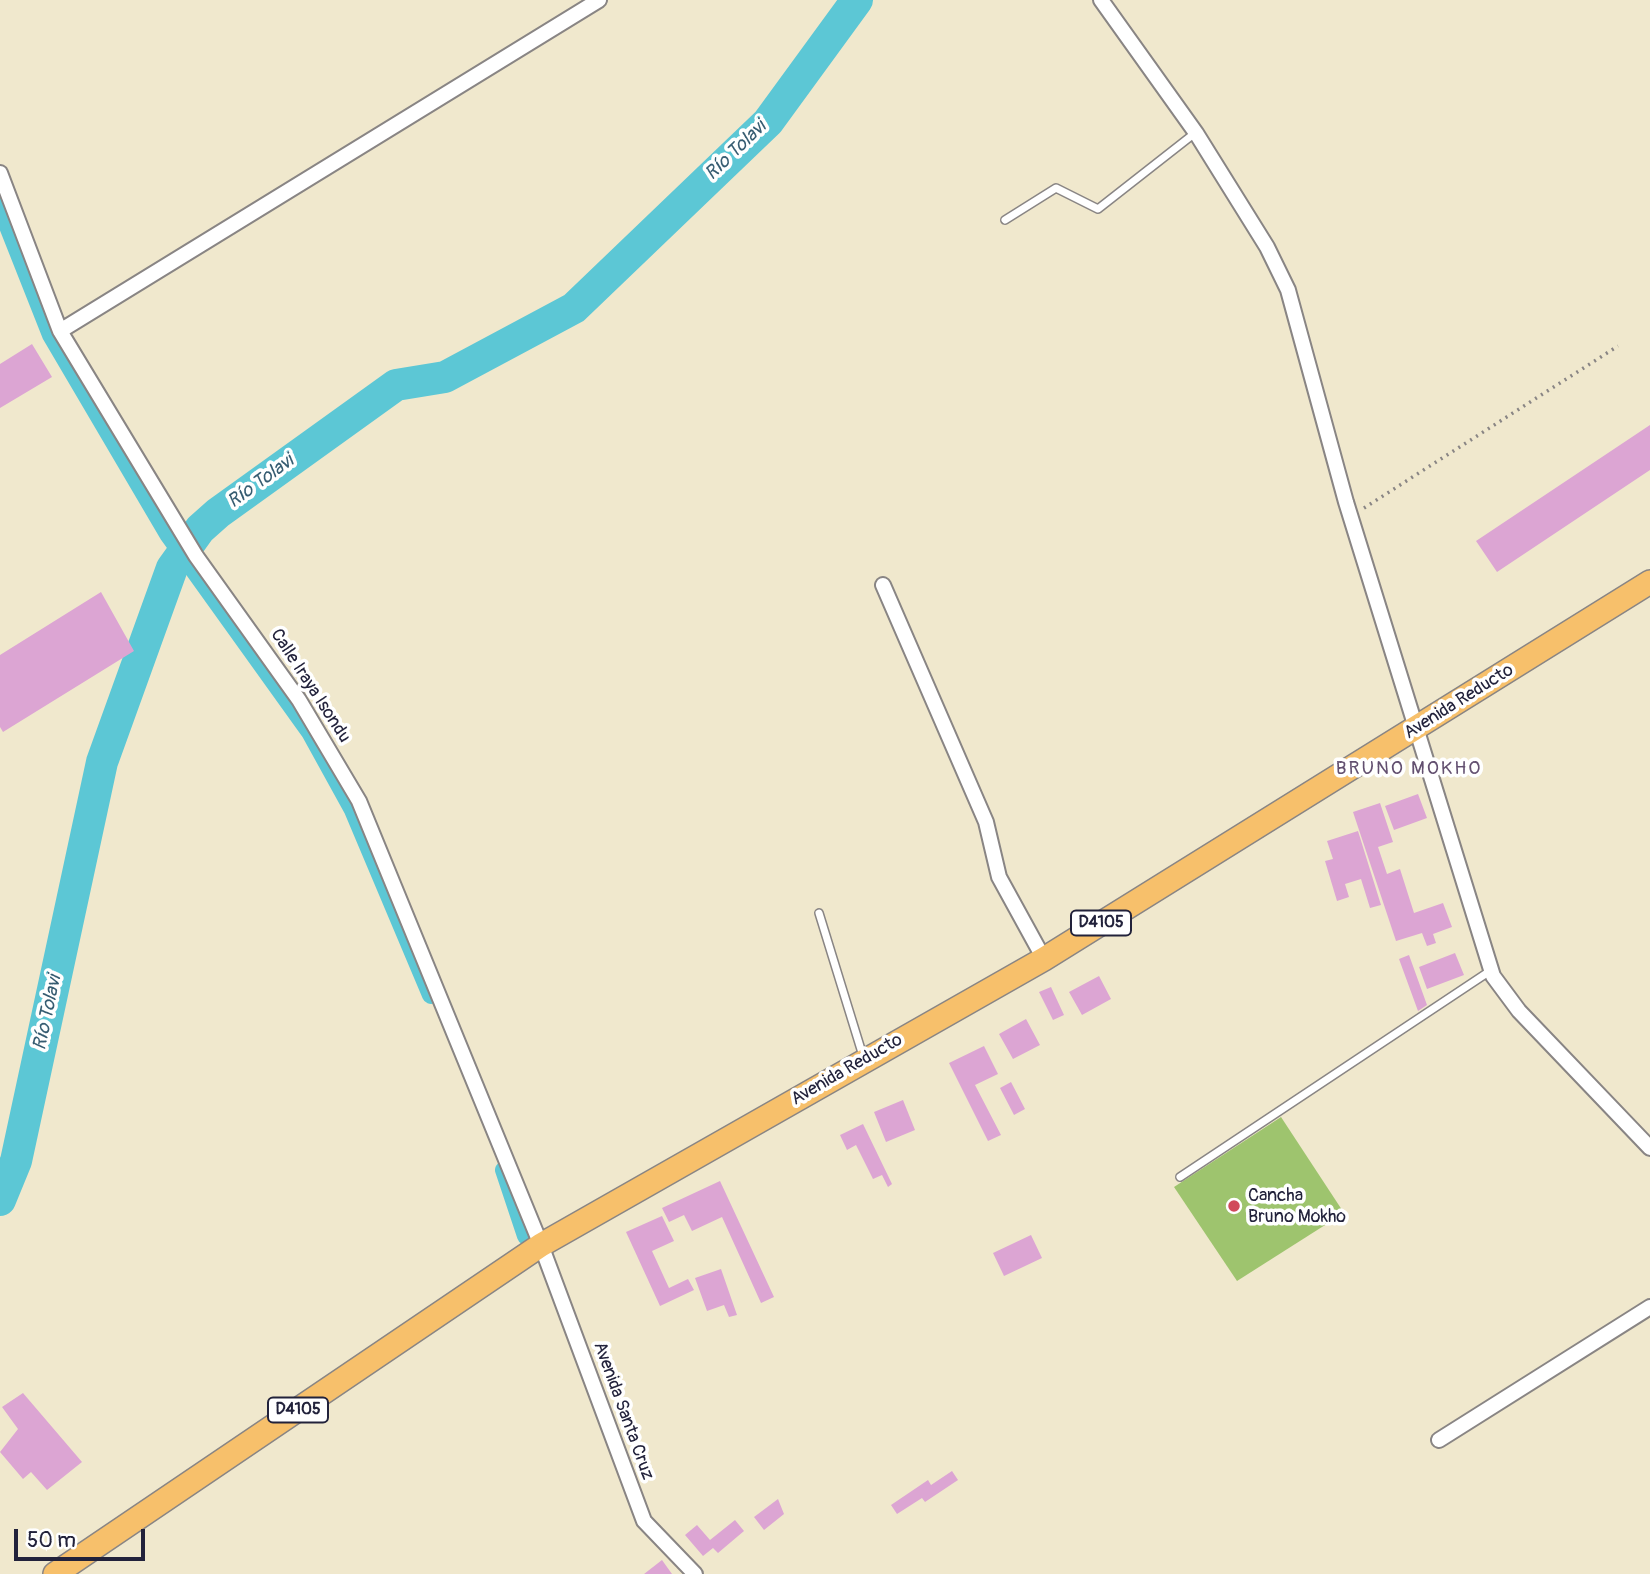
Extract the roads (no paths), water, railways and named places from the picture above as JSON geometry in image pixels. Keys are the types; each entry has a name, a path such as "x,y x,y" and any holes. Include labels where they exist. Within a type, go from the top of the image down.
{"main road":[{"name":"Avenida Reducto","path":"55,1574 541,1245 1044,959 1650,582"}],"street":[{"path":"60,331 599,0"},
{"path":"1101,0 1196,133 1267,247 1288,290 1351,516 1491,970 1519,1010 1650,1148"},
{"name":"Calle Iraya Isondu","path":"0,173 60,331 196,556 299,700 359,801 541,1245"},
{"path":"883,584 986,822 999,877 1044,959"},
{"name":"Avenida Santa Cruz","path":"541,1245 644,1521 695,1574"},
{"path":"1439,1440 1650,1307"}],"lane":[{"path":"1005,220 1056,188 1098,209 1196,133"},
{"path":"819,913 864,1060"},
{"path":"1180,1177 1491,970"}],"waterway":[{"name":"Río Tolavi","path":"0,1200 16,1161 102,762 172,568 200,529 218,513 396,385 445,377 574,308 768,122 857,0"},
{"path":"0,206 51,335 168,534 310,732 353,810 431,995"},
{"path":"504,1170 526,1236"}],"place":[{"name":"Cancha Bruno Mokho","path":"1234,1206"}],"district":[{"name":"BRUNO MOKHO","path":"1409,769"}]}
